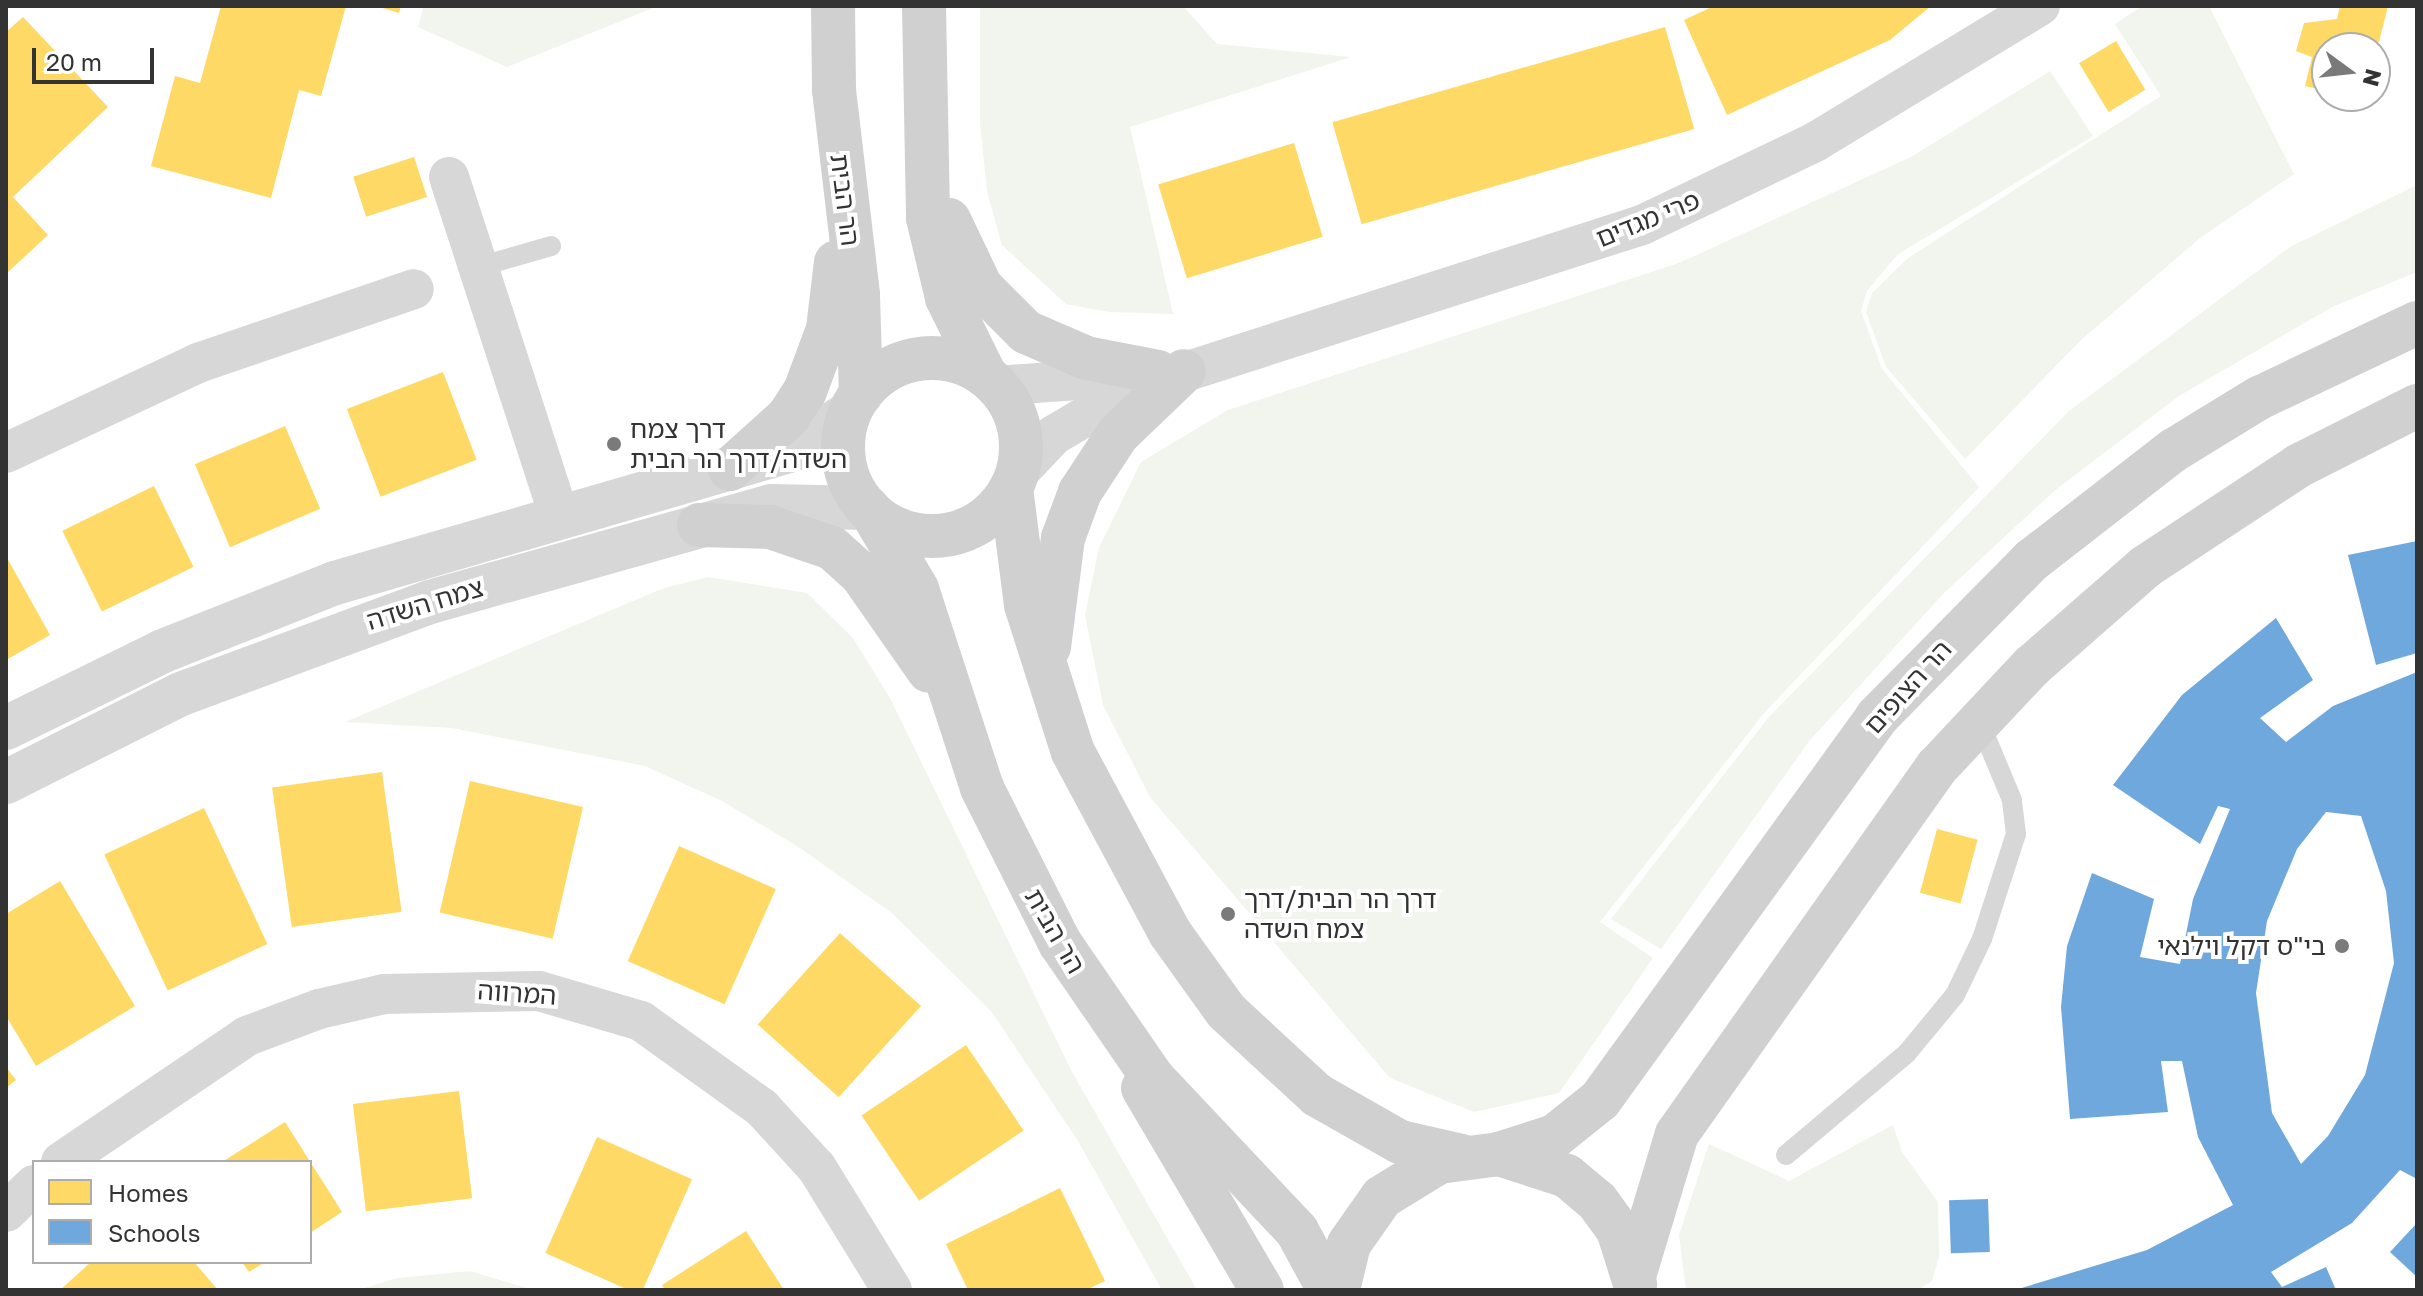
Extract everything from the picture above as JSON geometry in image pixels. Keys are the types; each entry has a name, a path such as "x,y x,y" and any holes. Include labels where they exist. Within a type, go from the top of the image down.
{"main road":[{"name":"הר הבית","path":"833,6 840,176 858,295 855,404"},
{"path":"924,6 924,133 936,256 947,298 990,379 1019,423 1014,480 1026,605 1079,764 1144,892 1235,1020 1344,1116 1400,1142 1480,1155 1567,1176 1597,1201 1618,1230 1635,1283"},
{"path":"924,133 964,259 1003,313 1052,346 1189,368"},
{"path":"730,469 788,417 820,361 835,290 840,176"},
{"name":"הר הצופים","path":"1338,1290 1349,1244 1382,1197 1413,1173 1555,1136 1600,1100 1877,717 2032,560 2174,450 2273,391 2417,323"},
{"path":"990,379 925,357 889,367 855,404 844,462 871,512 901,531 952,535 981,522 1014,480"},
{"path":"1052,689 1055,581 1080,492 1118,434 1189,368"},
{"path":"1635,1283 1677,1134 1900,817 1979,721 2083,618 2193,533 2298,466 2417,406"},
{"name":"הר הבית","path":"871,512 917,589 958,719 990,807 1088,988 1152,1077 1288,1219 1329,1290"},
{"path":"699,525 770,527 832,548 861,574 958,719"},
{"path":"1088,988 1262,1290"}],"street":[{"name":"פרי מגדים","path":"1014,480 1054,435 1106,402 1189,368 1642,225 1815,142 2040,6"},
{"path":"449,177 559,515"},
{"path":"6,453 198,363 414,289"},
{"name":"פרי מגדים","path":"990,379 1189,368"},
{"name":"צמח השדה","path":"6,728 163,651 335,583 559,515 792,450 855,404"},
{"name":"צמח השדה","path":"6,782 181,694 351,627 772,506 871,512"},
{"name":"המרווה","path":"64,1160 247,1036 319,1009 384,994 539,991 641,1021 762,1108 817,1168 892,1290"},
{"path":"6,1212 32,1187"}],"lane":[{"path":"478,267 551,246"},
{"path":"1786,1155 1907,1053 1955,995 1982,939 2016,834 2012,800 1979,721"}],"shaded area":[{"path":"424,6 658,6 507,67 418,27"},
{"path":"980,6 1183,6 1217,44 1351,57 1130,127 1173,314 1109,312 1066,304 1002,245 987,192 980,123"},
{"path":"2142,6 2209,6 2294,174 2200,238 2081,340 1965,459 1886,367 1866,312 1872,293 1908,258 2161,96 2115,24"},
{"path":"2050,71 2093,136 1897,255 1867,291 1861,311 1882,369 1979,487 1765,712 1600,922 1653,958 1559,1093 1474,1112 1390,1078 1150,797 1103,705 1085,615 1099,548 1141,462 1228,410 1679,263 1911,157"},
{"path":"2417,185 2417,272 2332,307 2179,396 2054,491 1943,594 1810,740 1661,949 1611,919 1768,718 2069,411 2290,247"},
{"path":"708,577 807,593 853,638 891,700 1072,1072 1197,1290 1162,1290 1078,1141 991,1011 892,913 797,846 722,801 645,766 452,728 345,722 664,588"},
{"path":"1893,1125 1902,1152 1938,1202 1939,1257 1932,1281 1918,1290 1686,1290 1679,1235 1709,1144 1789,1181"},
{"path":"470,1271 533,1290 358,1290 397,1278"}],"building: Homes":[{"path":"221,6 346,6 321,96 299,90 271,198 151,166 175,76 200,83"},
{"path":"376,6 401,6 399,13"},
{"path":"1714,6 1931,6 1890,40 1727,115 1684,20"},
{"path":"2340,6 2388,6 2382,32 2311,32 2311,57 2296,51 2304,23 2337,19"},
{"path":"23,17 108,107 13,197 48,235 6,274 6,32"},
{"path":"1665,27 1694,129 1362,224 1332,122"},
{"path":"2116,41 2145,90 2108,112 2079,63"},
{"path":"2311,61 2311,87 2305,86"},
{"path":"1294,143 1323,237 1187,278 1158,185"},
{"path":"414,157 427,197 366,217 353,177"},
{"path":"443,372 477,460 381,497 347,409"},
{"path":"285,426 320,509 230,547 195,464"},
{"path":"154,486 193,567 102,612 62,531"},
{"path":"6,556 50,635 6,660"},
{"path":"382,772 402,912 292,927 272,787"},
{"path":"470,781 583,807 553,939 440,913"},
{"path":"204,808 267,944 168,990 104,854"},
{"path":"1937,829 1978,840 1960,904 1920,893"},
{"path":"679,846 776,889 725,1004 628,961"},
{"path":"60,881 135,1006 36,1066 6,1016 6,914"},
{"path":"840,933 921,1006 839,1097 758,1024"},
{"path":"966,1045 1024,1130 919,1201 862,1115"},
{"path":"6,1067 16,1080 6,1088"},
{"path":"459,1091 472,1198 366,1211 353,1104"},
{"path":"285,1122 309,1160 225,1160"},
{"path":"597,1137 692,1179 643,1290 628,1290 545,1253"},
{"path":"312,1165 342,1212 312,1232"},
{"path":"1060,1188 1105,1281 1086,1290 968,1290 946,1244"},
{"path":"746,1231 784,1290 665,1290 662,1285"},
{"path":"89,1264 196,1264 218,1290 60,1290"},
{"path":"243,1264 262,1264 249,1272"}],"building: Schools":[{"path":"2417,541 2417,653 2376,665 2348,555"},
{"path":"2276,618 2313,680 2260,718 2286,742 2333,706 2417,672 2417,1179 2400,1170 2352,1223 2271,1272 2282,1287 2326,1267 2336,1290 2015,1290 2147,1250 2233,1205 2198,1137 2182,1061 2161,1061 2168,1112 2070,1119 2061,1007 2067,946 2092,873 2154,899 2140,957 2180,964 2193,899 2230,809 2218,806 2200,844 2113,785 2182,695","holes":["2326,812 2361,816 2386,891 2394,963 2365,1075 2328,1136 2301,1164 2272,1113 2256,993 2267,921 2297,849"]},
{"path":"1988,1199 1990,1252 1951,1253 1949,1200"},
{"path":"2417,1223 2417,1277 2390,1252"}],"place":[{"name":"דרך צמח השדה/דרך הר הבית","path":"614,444"},
{"name":"דרך הר הבית/דרך צמח השדה","path":"1228,914"},
{"name":"בי\"ס דקל וילנאי","path":"2342,946"}]}
